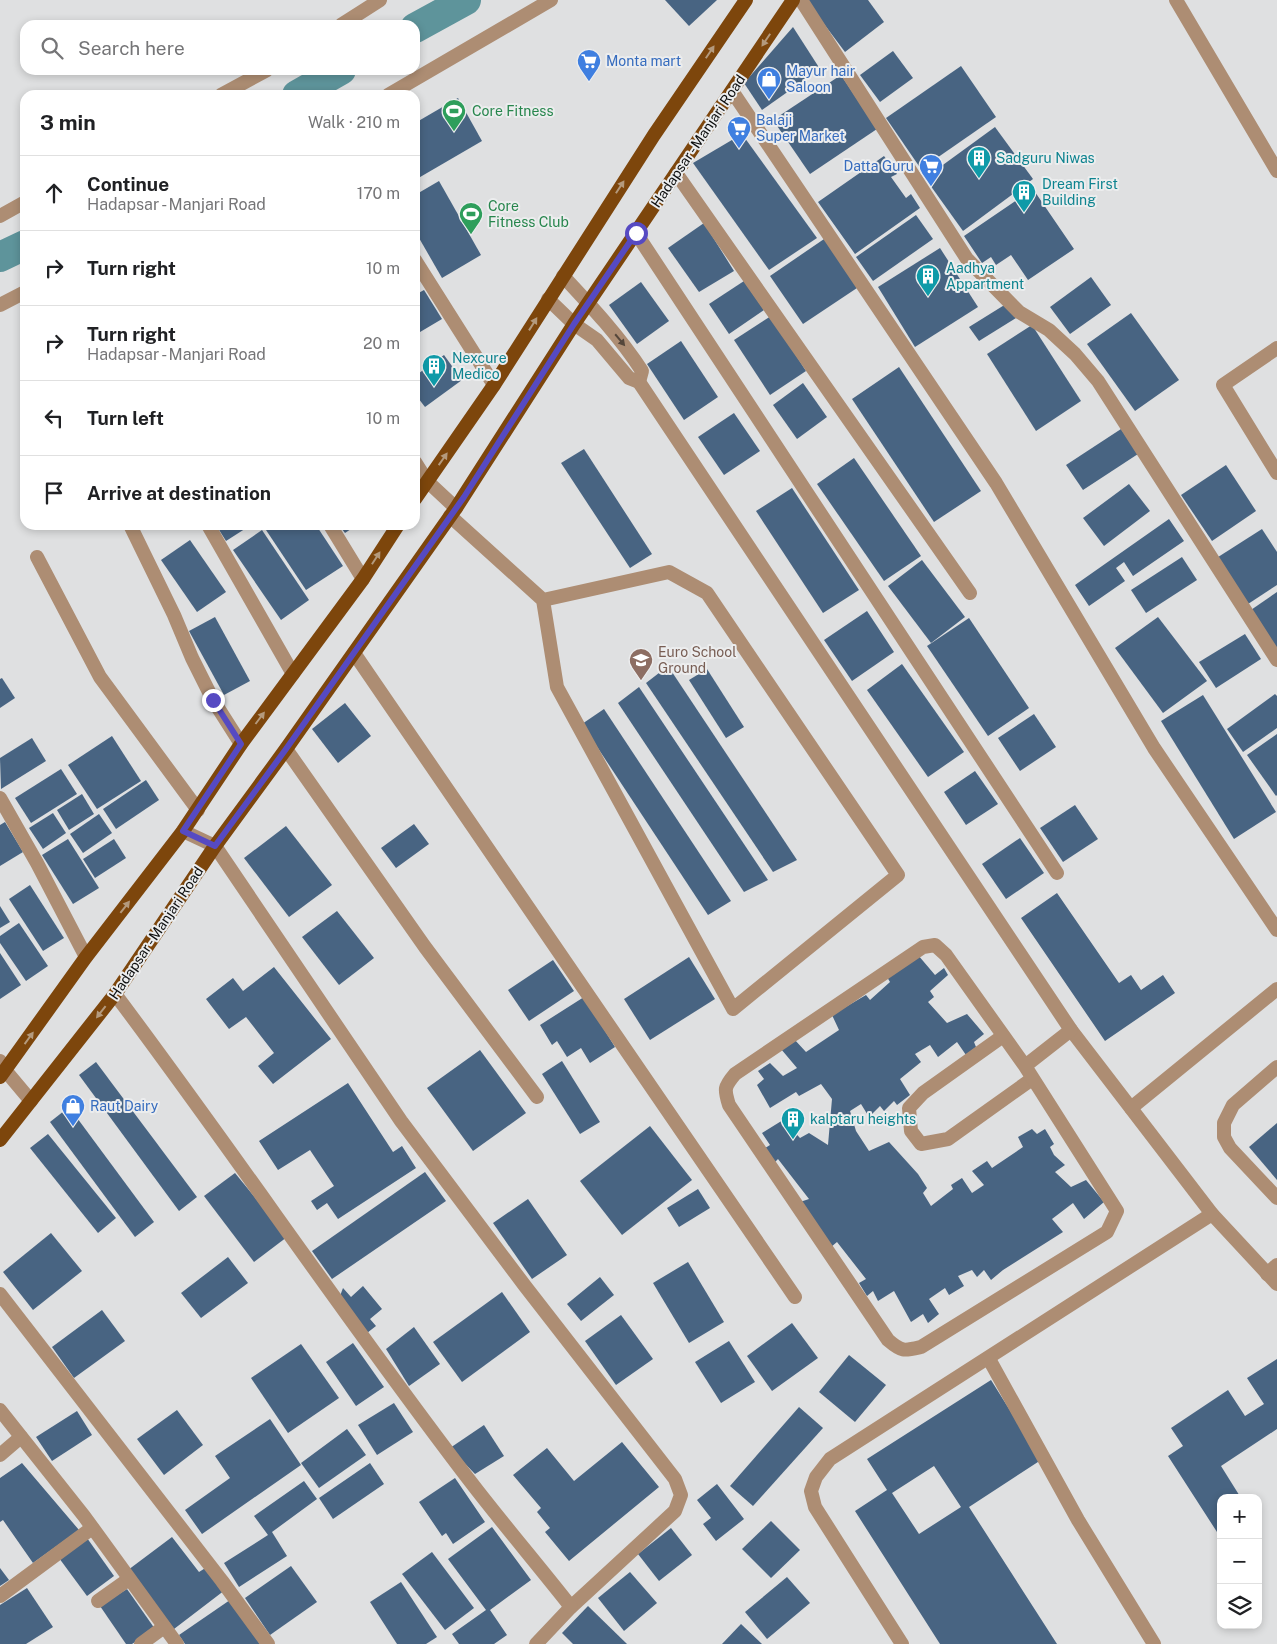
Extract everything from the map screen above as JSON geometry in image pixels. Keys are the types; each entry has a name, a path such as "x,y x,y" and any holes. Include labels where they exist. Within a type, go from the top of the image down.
{"main road":[{"path":"420,492 494,385 654,135 746,0"},
{"name":"Hadapsar - Manjari Road","path":"0,1140 115,994 215,846 286,749 453,512 574,324 793,0"},
{"path":"2,1069 183,831 241,744 363,579 395,530"}],"street":[{"path":"349,20 380,0"},
{"path":"397,90 551,0"},
{"path":"801,0 967,259 1019,312 1048,330 1075,354 1098,381 1277,660"},
{"path":"1176,0 1277,171"},
{"path":"230,90 258,75"},
{"path":"732,91 996,483 1154,748 1277,930"},
{"path":"676,173 970,594"},
{"path":"0,216 20,205"},
{"path":"636,233 1057,874"},
{"path":"420,268 494,385"},
{"path":"563,276 634,359 642,371 639,382"},
{"path":"0,305 20,295"},
{"path":"548,299 574,324 597,340 629,378 639,382 1071,1030 1212,1214 1272,1269 1277,1284"},
{"path":"1277,348 1223,385 1277,473"},
{"path":"420,470 453,512 543,600 557,687 733,1009 898,875 707,593 669,572 543,600"},
{"path":"132,530 213,700 241,744"},
{"path":"211,530 293,674"},
{"path":"333,530 363,579"},
{"path":"37,557 100,677 198,810"},
{"path":"354,652 795,1297"},
{"path":"286,749 425,947 537,1097"},
{"path":"0,798 37,863 86,957"},
{"path":"183,831 215,846 401,1121 525,1286 675,1479 681,1495 675,1511 571,1607 536,1644"},
{"path":"935,945 946,955 1025,1066 1117,1211 1107,1232 921,1347 909,1350 898,1349 888,1340 729,1104 725,1092 727,1084 735,1074 923,947 935,945"},
{"path":"1131,1108 1277,989"},
{"path":"115,994 465,1475 571,1607"},
{"path":"1025,1066 1071,1030"},
{"path":"1003,1036 923,1093 908,1108 911,1131 921,1144 948,1139 1032,1079"},
{"path":"1277,1067 1232,1106 1224,1123 1224,1137 1230,1148 1277,1198"},
{"path":"2,1069 31,1101"},
{"path":"902,1644 815,1507 811,1491 816,1477 830,1459 1212,1214"},
{"path":"0,1294 216,1573 268,1644"},
{"path":"988,1359 1078,1520 1154,1644"},
{"path":"0,1410 92,1528 177,1644"},
{"path":"0,1455 21,1437"},
{"path":"0,1596 92,1528"},
{"path":"98,1601 129,1578"},
{"path":"141,1644 164,1627"},
{"path":"546,1633 556,1644"}],"building":[{"path":"665,0 717,0 689,26"},
{"path":"806,0 868,0 884,22 845,52"},
{"path":"793,27 820,69 762,110 744,83"},
{"path":"893,51 913,78 880,102 860,75"},
{"path":"961,66 996,117 921,169 886,118"},
{"path":"841,75 877,129 810,174 773,120"},
{"path":"458,98 482,141 420,177 420,120"},
{"name":"Sadguru Niwas","path":"995,127 1033,179 963,231 925,178"},
{"path":"742,134 817,238 769,270 693,163"},
{"path":"884,156 897,174 891,177 906,198 911,194 920,208 855,254 818,202"},
{"name":"Core Fitness Club","path":"439,181 481,255 442,278 420,240 420,192"},
{"name":"Dream First Building","path":"1033,189 1074,249 1028,280 1011,255 996,265 991,257 982,263 964,236"},
{"path":"916,215 933,239 873,281 856,257"},
{"path":"704,223 734,271 699,292 668,248"},
{"path":"827,237 860,286 803,324 770,276"},
{"name":"Aadhya Appartment","path":"940,248 978,307 915,347 878,287"},
{"path":"1091,277 1111,305 1070,334 1050,307"},
{"path":"744,281 764,310 729,334 709,304"},
{"path":"641,282 669,321 637,344 609,305"},
{"path":"424,290 442,319 420,332 420,292"},
{"path":"1006,304 1016,318 979,341 969,327"},
{"path":"1131,313 1179,380 1135,411 1087,344"},
{"path":"771,316 806,371 770,395 734,340"},
{"path":"1032,325 1081,401 1036,431 987,354"},
{"path":"681,341 718,397 684,420 647,364"},
{"name":"Nexcure Medico","path":"444,355 462,380 425,407 420,400 420,372"},
{"path":"899,367 981,491 934,522 852,399"},
{"path":"803,383 827,417 797,439 773,405"},
{"path":"734,413 760,451 724,475 698,437"},
{"path":"1121,429 1138,454 1083,490 1066,465"},
{"path":"584,449 652,554 630,568 561,463"},
{"path":"854,458 921,556 884,581 817,484"},
{"path":"1226,465 1256,511 1212,541 1181,495"},
{"path":"1129,484 1150,511 1104,546 1083,518"},
{"path":"792,488 859,590 823,613 756,511"},
{"path":"1169,519 1184,541 1133,576 1124,562 1116,568 1125,581 1089,606 1075,585"},
{"path":"1262,529 1277,552 1277,585 1245,606 1215,559"},
{"path":"219,530 243,530 226,541"},
{"path":"262,530 309,600 281,620 233,550"},
{"path":"266,530 319,530 343,566 306,590"},
{"path":"190,540 226,592 197,612 161,560"},
{"path":"1182,557 1197,580 1146,613 1131,590"},
{"path":"922,560 965,617 931,643 888,586"},
{"path":"1277,592 1277,654 1248,612"},
{"path":"867,611 894,652 852,681 824,640"},
{"path":"215,617 250,681 224,695 189,631"},
{"path":"1158,617 1207,681 1163,713 1115,648"},
{"path":"969,618 1029,708 988,736 927,646"},
{"path":"1245,634 1261,659 1216,688 1199,662"},
{"path":"902,664 964,752 928,777 867,690"},
{"path":"668,666 797,860 773,872 646,683"},
{"path":"707,669 744,727 726,738 689,680"},
{"path":"2,678 15,698 0,708 0,679"},
{"path":"639,687 768,880 744,892 618,703"},
{"path":"1275,694 1277,696 1277,728 1243,752 1227,729"},
{"path":"1203,695 1276,812 1234,839 1161,721"},
{"path":"345,703 371,736 338,763 312,729"},
{"path":"604,709 731,901 708,915 582,724"},
{"path":"1034,714 1056,747 1020,771 998,738"},
{"path":"1277,734 1277,795 1276,796 1247,755"},
{"path":"112,736 141,781 97,809 68,765"},
{"path":"32,738 46,761 1,789 0,758"},
{"path":"61,769 77,794 31,823 15,798"},
{"path":"975,771 998,804 966,825 944,792"},
{"path":"146,780 159,800 116,829 103,809"},
{"path":"82,794 94,814 69,830 57,810"},
{"path":"1075,805 1098,839 1063,862 1040,828"},
{"path":"53,813 66,833 43,849 29,828"},
{"path":"99,814 112,833 83,853 70,834"},
{"path":"5,822 23,852 0,866 0,825"},
{"path":"414,824 429,844 396,868 381,848"},
{"path":"286,826 332,885 289,917 244,858"},
{"path":"1020,838 1044,873 1006,899 982,864"},
{"path":"68,839 99,888 73,904 42,855"},
{"path":"114,839 126,858 95,878 83,859"},
{"path":"30,885 64,938 43,951 9,899"},
{"path":"1057,893 1119,983 1131,975 1141,990 1163,975 1175,993 1105,1041 1021,918"},
{"path":"0,906 10,922 0,928"},
{"path":"337,911 374,958 339,985 302,937"},
{"path":"19,923 48,966 26,981 0,943 0,936"},
{"path":"0,953 21,985 0,999"},
{"name":"kalptaru heights","path":"918,955 935,975 944,968 948,975 930,991 934,997 928,1002 947,1023 967,1014 984,1034 974,1042 976,1047 966,1055 957,1042 938,1057 930,1045 915,1054 921,1062 900,1079 910,1095 897,1105 894,1101 884,1111 880,1106 869,1117 861,1104 850,1111 856,1131 869,1151 889,1142 918,1174 927,1188 923,1193 931,1206 953,1189 951,1185 962,1178 972,1193 984,1185 972,1171 987,1161 992,1168 1023,1147 1018,1137 1032,1129 1037,1134 1045,1129 1054,1144 1050,1147 1054,1155 1065,1165 1055,1172 1071,1187 1086,1180 1104,1202 1084,1219 1073,1203 1052,1219 1063,1232 1003,1270 991,1280 984,1270 977,1277 972,1270 958,1276 964,1286 949,1295 945,1288 929,1299 939,1314 928,1323 923,1314 911,1322 894,1291 878,1301 873,1291 867,1296 859,1283 866,1279 837,1242 831,1247 800,1202 809,1199 778,1159 773,1164 762,1150 770,1145 762,1133 783,1120 800,1138 809,1133 828,1145 832,1099 821,1084 799,1096 796,1092 770,1108 757,1085 764,1079 758,1071 770,1063 783,1076 797,1068 781,1049 794,1039 806,1052 839,1030 832,1015 866,995 870,1000 890,982 887,977"},
{"path":"689,957 715,999 650,1040 624,999"},
{"path":"553,960 574,991 529,1021 508,990"},
{"path":"274,967 331,1039 273,1084 258,1066 274,1053 246,1017 229,1029 206,999 233,978 243,991"},
{"path":"584,997 615,1047 590,1063 581,1048 567,1057 557,1041 552,1045 540,1025"},
{"path":"480,1050 526,1113 473,1151 427,1088"},
{"path":"562,1061 600,1122 580,1134 542,1074"},
{"path":"96,1062 197,1197 179,1211 79,1075"},
{"path":"348,1083 393,1152 402,1146 416,1168 338,1219 327,1203 317,1210 311,1201 334,1186 310,1150 278,1170 259,1141"},
{"path":"69,1107 154,1222 135,1237 50,1122"},
{"path":"1277,1123 1277,1180 1249,1147"},
{"path":"650,1126 692,1180 622,1235 580,1181"},
{"path":"48,1134 116,1218 98,1233 30,1148"},
{"path":"425,1172 446,1201 332,1279 312,1251"},
{"path":"235,1173 287,1237 254,1262 204,1196"},
{"path":"698,1189 710,1208 679,1227 667,1208"},
{"path":"528,1199 567,1255 532,1279 493,1223"},
{"path":"51,1233 82,1271 33,1310 3,1272"},
{"path":"228,1257 248,1283 201,1318 181,1293"},
{"path":"688,1262 724,1322 689,1343 653,1283"},
{"path":"600,1277 614,1295 581,1321 567,1304"},
{"path":"363,1286 382,1309 370,1319 376,1326 367,1333 340,1296 343,1288 351,1297"},
{"path":"502,1292 530,1332 462,1382 433,1342"},
{"path":"102,1310 125,1341 74,1378 52,1347"},
{"path":"621,1315 653,1359 616,1385 585,1341"},
{"path":"792,1323 818,1358 772,1391 747,1356"},
{"path":"414,1327 440,1364 409,1386 386,1349"},
{"path":"729,1341 755,1382 721,1403 695,1362"},
{"path":"353,1343 384,1387 356,1406 326,1362"},
{"path":"301,1344 339,1398 288,1433 251,1378"},
{"path":"849,1355 886,1385 855,1422 819,1392"},
{"path":"1277,1359 1277,1429 1221,1466 1238,1494 1217,1494 1217,1532 1168,1456 1183,1446 1171,1428 1228,1390 1245,1416 1264,1404 1247,1378"},
{"path":"991,1380 1041,1460 969,1507 1057,1644 940,1644 855,1511 887,1490 867,1459","holes":["934,1466 961,1507 919,1534 892,1493"]},
{"path":"394,1403 413,1432 377,1455 358,1425"},
{"path":"799,1407 823,1428 753,1506 730,1486"},
{"path":"177,1410 203,1445 164,1475 137,1439"},
{"path":"77,1411 92,1435 52,1461 36,1437"},
{"path":"270,1419 301,1465 202,1534 185,1510 230,1478 215,1456"},
{"path":"484,1425 504,1456 475,1474 450,1448"},
{"path":"347,1429 366,1455 319,1488 301,1463"},
{"path":"622,1442 659,1487 569,1561 545,1532 550,1528 537,1512 541,1508 513,1475 547,1448 574,1481"},
{"path":"22,1463 79,1530 33,1563 3,1520 0,1522 0,1478"},
{"path":"370,1463 384,1484 333,1519 319,1498"},
{"path":"455,1478 485,1522 453,1544 446,1533 442,1536 419,1502"},
{"path":"304,1481 317,1499 272,1532 287,1556 239,1587 224,1563 268,1535 254,1516"},
{"path":"717,1484 744,1519 716,1541 703,1524 711,1518 697,1500"},
{"path":"771,1521 800,1550 771,1578 742,1549"},
{"path":"492,1527 531,1580 490,1610 507,1635 494,1644 459,1644 452,1634 486,1610 448,1559"},
{"path":"671,1528 692,1555 659,1581 638,1554"},
{"path":"172,1537 199,1572 207,1567 225,1590 174,1629 128,1570"},
{"path":"87,1538 114,1576 87,1596 59,1558"},
{"path":"432,1552 474,1608 445,1630 402,1574"},
{"path":"291,1566 317,1602 270,1635 245,1598"},
{"path":"0,1568 9,1580 0,1586"},
{"path":"630,1572 657,1603 624,1631 598,1598"},
{"path":"787,1577 810,1603 767,1639 745,1612"},
{"path":"401,1582 437,1637 426,1644 397,1644 370,1602"},
{"path":"27,1588 53,1627 26,1644 0,1644 0,1605"},
{"path":"127,1589 155,1629 132,1644 126,1644 100,1606"},
{"path":"230,1600 260,1644 185,1644 179,1635"},
{"path":"588,1606 627,1644 573,1644 562,1633"},
{"path":"741,1624 762,1644 722,1644"}],"waterway":[{"path":"420,25 466,0"},
{"path":"306,90 332,75"},
{"path":"0,257 20,247"}],"place":[{"name":"Monta mart","path":"589,82"},
{"name":"Mayur hair Saloon","path":"769,100"},
{"name":"Core Fitness","path":"454,132"},
{"name":"Balaji Super Market","path":"739,149"},
{"name":"Sadguru Niwas","path":"979,179"},
{"name":"Datta Guru","path":"931,187"},
{"name":"Dream First Building","path":"1024,213"},
{"name":"Core Fitness Club","path":"471,235"},
{"name":"Aadhya Appartment","path":"928,297"},
{"name":"Nexcure Medico","path":"434,387"},
{"name":"Euro School Ground","path":"641,681"},
{"name":"Raut Dairy","path":"73,1127"},
{"name":"kalptaru heights","path":"793,1140"}],"route":[{"path":"213,700 241,744 183,831 215,846 464,497 574,324 636,233"}]}
